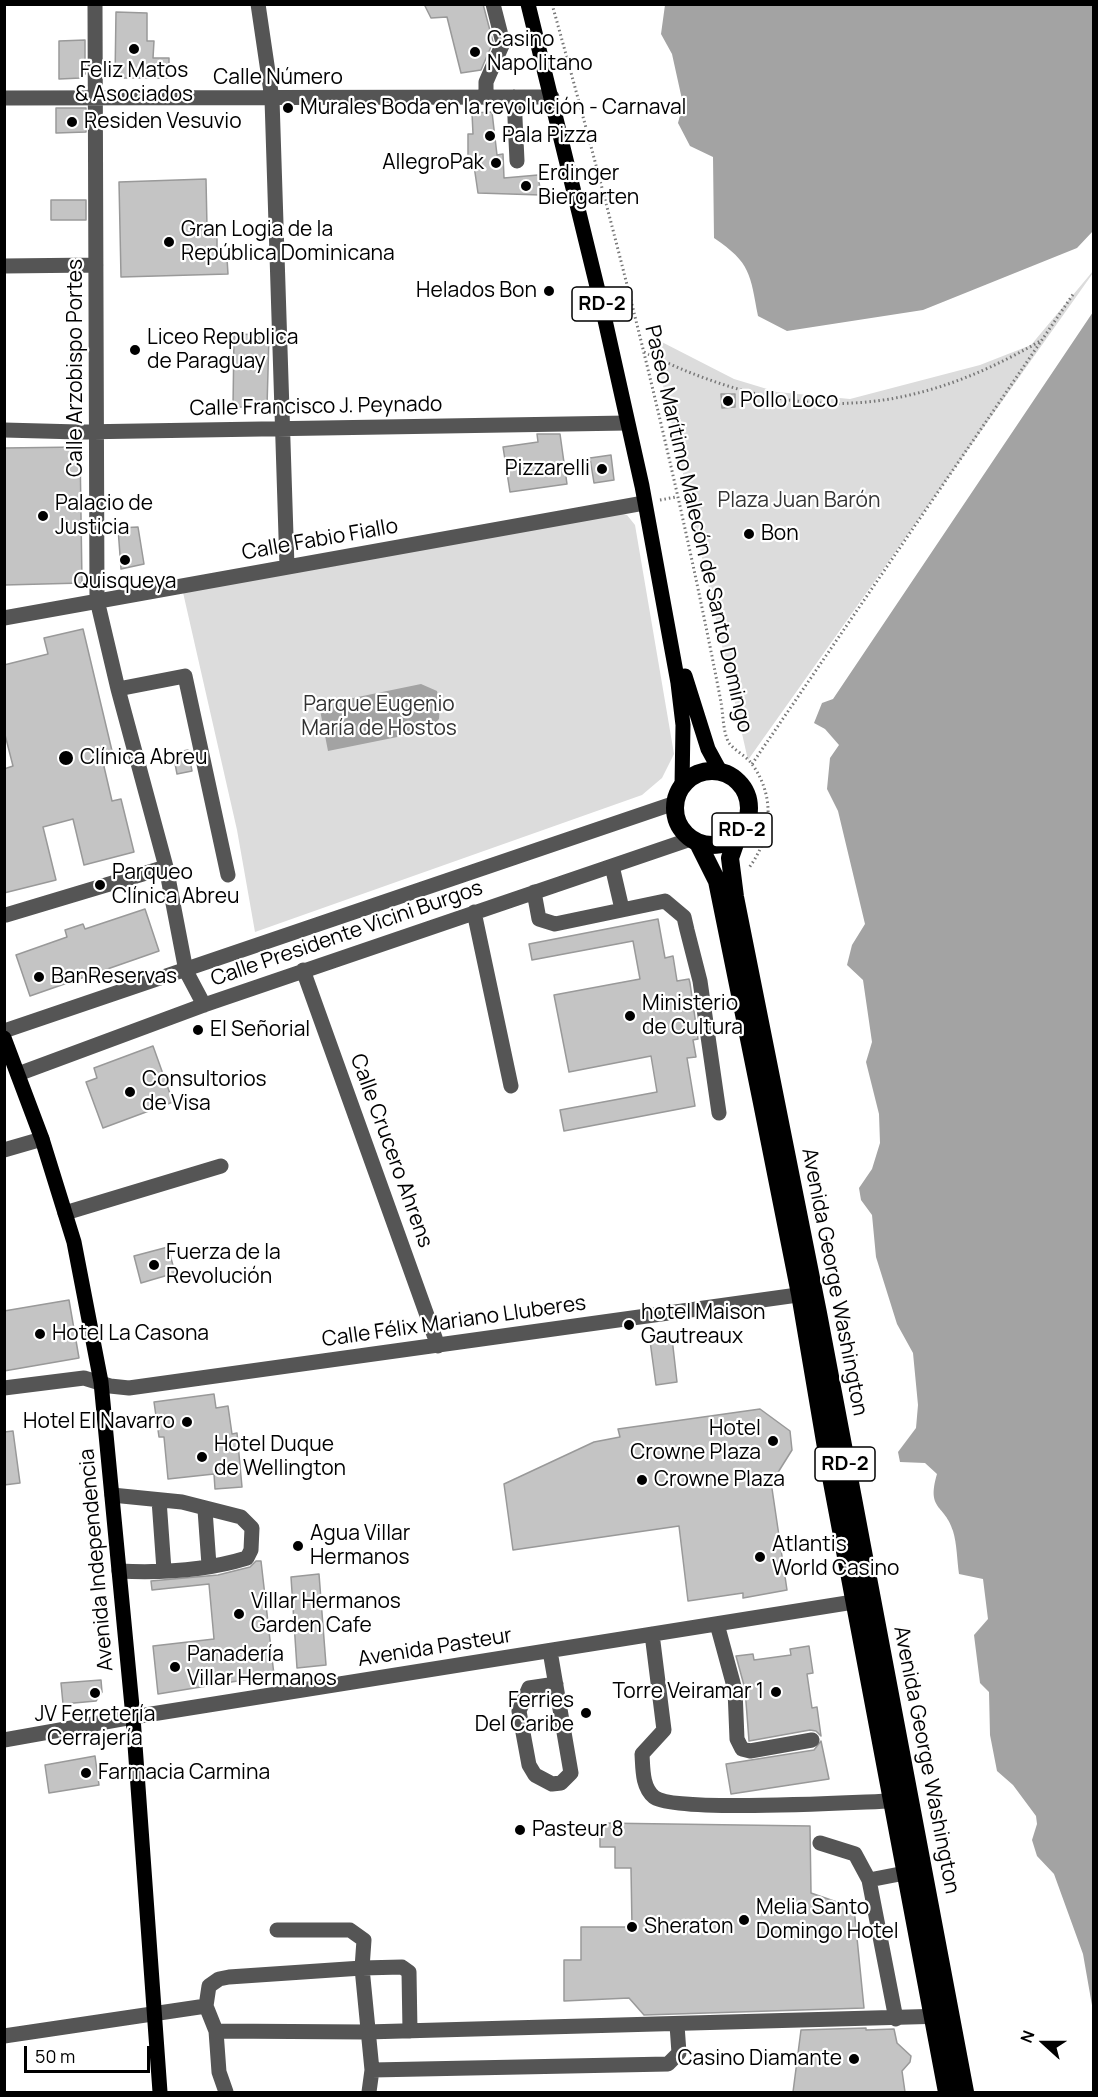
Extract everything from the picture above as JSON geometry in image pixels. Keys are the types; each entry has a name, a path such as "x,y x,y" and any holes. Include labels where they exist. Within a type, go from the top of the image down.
{"highway":[{"path":"682,786 703,771 720,771"},
{"name":"RD-2","path":"682,786 675,803 677,820 695,841 719,845 738,835 748,820 749,801 747,793 735,778 720,771"},
{"name":"Avenida George Washington","path":"738,835 730,858 735,897 942,2016 947,2092"},
{"name":"Avenida George Washington","path":"695,841 717,881 807,1294"},
{"name":"Avenida George Washington","path":"864,1600 892,1801 905,1873 942,2016 965,2092"}],"main road":[{"name":"RD-2","path":"528,4 552,97 627,423 665,606 683,725 682,786"},
{"name":"RD-2","path":"665,606 698,722 720,771"},
{"name":"Avenida Independencia","path":"4,1038 42,1139 74,1242 101,1382 133,1717 160,2092"}],"street":[{"name":"Calle Arzobispo Portes","path":"95,4 97,600 118,689 166,867 186,971 204,1005"},
{"path":"258,4 272,99 287,567"},
{"path":"486,98 486,82 503,43 493,4"},
{"path":"514,97 517,161"},
{"name":"Calle Número","path":"4,98 552,97"},
{"path":"4,266 96,265"},
{"name":"Calle Francisco J. Peynado","path":"4,430 282,429 627,423"},
{"name":"Calle Fabio Fiallo","path":"4,618 644,503"},
{"path":"118,689 184,676 228,875"},
{"name":"Calle Presidente Vicini Burgos","path":"4,1031 675,803"},
{"name":"Calle Presidente Vicini Burgos","path":"18,1074 303,970 612,866 695,841"},
{"path":"612,866 622,909"},
{"path":"6,915 166,867"},
{"path":"534,892 539,919 555,924 665,901 684,917 700,981 718,1113"},
{"path":"474,912 511,1086"},
{"name":"Calle Crucero Ahrens","path":"303,970 438,1346"},
{"path":"4,1150 42,1139"},
{"path":"65,1213 221,1166"},
{"name":"Calle Félix Mariano Lluberes","path":"4,1388 84,1378 129,1388 807,1294"},
{"path":"112,1495 182,1502 205,1510 241,1517 252,1528 251,1550 247,1558 164,1570 119,1571"},
{"path":"159,1500 164,1570"},
{"path":"205,1510 209,1565"},
{"name":"Avenida Pasteur","path":"4,1740 133,1717 864,1600"},
{"path":"717,1624 735,1690 737,1739 742,1749 750,1751 812,1740"},
{"path":"652,1634 664,1730 642,1754 645,1782 649,1792 657,1799 705,1806 892,1801"},
{"path":"550,1650 556,1684 571,1773 561,1783 552,1784 535,1775 529,1765 519,1710 528,1688 556,1684"},
{"path":"820,1843 855,1854 869,1880 896,2019"},
{"path":"869,1880 905,1873"},
{"path":"277,1930 350,1930 364,1940 362,1968 366,2032 372,2070 369,2092"},
{"path":"226,2092 219,2072 216,2031 206,2006 209,1986 219,1979 402,1967 409,1972 410,2031"},
{"path":"4,2036 153,2012 206,2006"},
{"path":"216,2031 366,2032 942,2016"},
{"path":"372,2070 668,2064 679,2053 677,2025"}],"path":[{"name":"Paseo Marítimo Malecón de Santo Domingo","path":"552,4 643,351 707,632 729,743 752,764 762,780 768,800 769,819 765,839 757,857 745,872"},
{"path":"752,764 894,552 1074,293"},
{"path":"643,351 693,376 742,392 794,402 846,403 898,398 949,385 998,366 1043,339"}],"green space":[{"name":"Plaza Juan Barón","path":"1093,271 748,760 652,337 734,379 777,392 850,399 980,365 1031,345"},
{"name":"Parque Eugenio María de Hostos","path":"614,512 627,515 635,525 674,754 662,778 642,795 255,932 237,830 182,588"}],"shaded area":[{"path":"665,5 1093,5 1093,231 1077,248 923,310 787,331 758,316 747,271 735,255 714,238 713,157 690,146 678,123 683,104 672,54 661,34"},
{"path":"1093,312 1093,2011 1083,1954 1054,1874 1037,1856 1032,1840 1037,1824 1036,1816 1013,1785 997,1771 990,1735 989,1692 980,1683 974,1635 988,1619 983,1579 959,1574 953,1531 950,1522 935,1501 934,1486 937,1474 925,1463 900,1462 898,1452 916,1428 918,1405 913,1353 897,1324 876,1257 872,1215 861,1200 859,1188 872,1169 880,1143 879,1114 866,1062 872,1042 863,980 847,965 852,945 865,924 838,811 827,789 830,758 839,745 825,729 814,723 822,703 833,699"},
{"path":"421,684 437,691 440,704 439,719 427,731 328,751 319,705"}],"building":[{"name":"Casino Napolitano","path":"424,4 483,4 493,42 481,70 461,73 447,17 431,18"},
{"path":"116,12 147,13 147,41 154,41 153,58 169,58 169,78 115,78"},
{"path":"85,40 85,74 81,78 59,79 59,41"},
{"name":"Residen Vesuvio","path":"56,108 86,108 86,132 56,133"},
{"path":"492,112 497,155 503,154 504,178 538,175 541,195 478,193 473,159 468,159 468,134 473,134 472,113"},
{"name":"Gran Logia de la República Dominicana","path":"206,179 207,227 217,226 217,258 227,258 228,274 121,277 119,182"},
{"path":"51,200 86,200 86,220 51,220"},
{"path":"234,334 269,335 267,407 233,407"},
{"name":"Pollo Loco","path":"721,394 735,394 735,407 722,408"},
{"path":"537,434 560,434 567,484 510,492 503,447 538,442"},
{"name":"Palacio de Justicia","path":"80,447 82,583 4,585 4,448"},
{"name":"Pizzarelli","path":"611,455 614,480 594,483 590,458"},
{"path":"138,527 144,564 121,569 118,528"},
{"name":"Clínica Abreu","path":"83,629 113,755 102,758 112,801 121,799 134,852 84,865 73,819 43,827 56,880 4,893 4,769 13,766 4,731 4,665 48,654 44,638"},
{"path":"188,750 192,771 177,774 173,753"},
{"path":"145,909 159,951 30,996 16,955 67,937 65,930 83,924 85,929"},
{"name":"Ministerio de Cultura","path":"658,919 665,958 673,956 677,981 689,979 690,983 698,1039 693,1040 696,1057 687,1058 695,1106 564,1131 560,1110 657,1092 651,1056 569,1072 554,995 640,979 633,941 532,960 529,944"},
{"name":"Consultorios de Visa","path":"153,1046 173,1102 103,1128 86,1082 97,1078 94,1068"},
{"name":"Fuerza de la Revolución","path":"168,1247 175,1273 141,1283 134,1256"},
{"name":"Hotel La Casona","path":"69,1300 79,1358 4,1371 4,1311"},
{"path":"672,1338 677,1382 656,1385 650,1341"},
{"path":"214,1394 216,1408 228,1406 232,1434 237,1433 242,1487 215,1489 214,1474 168,1479 164,1437 159,1437 154,1402"},
{"name":"Crowne Plaza","path":"760,1409 790,1431 792,1450 777,1474 770,1475 787,1590 743,1598 743,1593 688,1601 679,1526 513,1550 504,1484 594,1442 620,1437 618,1429"},
{"path":"13,1431 20,1483 4,1485 4,1432"},
{"name":"Villar Hermanos Garden Cafe","path":"256,1561 261,1561 274,1675 158,1694 153,1646 214,1639 209,1584 152,1590 151,1581 218,1575 250,1567"},
{"path":"319,1574 326,1665 297,1668 291,1577"},
{"name":"Torre Veiramar 1","path":"809,1646 813,1673 807,1674 812,1708 817,1707 821,1736 816,1731 810,1730 749,1741 745,1689 736,1656 753,1654 754,1660 791,1655 790,1649"},
{"path":"101,1680 102,1692 96,1701 63,1704 61,1683"},
{"path":"821,1741 829,1779 731,1794 726,1764 814,1750"},
{"path":"95,1756 99,1785 49,1793 45,1765"},
{"name":"Melia Santo Domingo Hotel","path":"600,1823 810,1826 811,1893 854,1908 864,2008 644,2015 629,1998 564,2001 564,1960 581,1960 581,1927 632,1927 631,1868 615,1868 615,1847 600,1847"},
{"name":"Casino Diamante","path":"866,2028 866,2030 894,2029 897,2043 911,2056 910,2062 902,2071 905,2092 793,2092 801,2030"}],"place":[{"name":"Feliz Matos & Asociados","path":"134,49"},
{"name":"Casino Napolitano","path":"475,52"},
{"name":"Murales Boda en la revolución - Carnaval","path":"288,108"},
{"name":"Residen Vesuvio","path":"72,122"},
{"name":"Pala Pizza","path":"490,136"},
{"name":"AllegroPak","path":"496,163"},
{"name":"Erdinger Biergarten","path":"526,186"},
{"name":"Gran Logia de la República Dominicana","path":"169,242"},
{"name":"Helados Bon","path":"549,291"},
{"name":"Liceo Republica de Paraguay","path":"135,350"},
{"name":"Pollo Loco","path":"728,401"},
{"name":"Pizzarelli","path":"602,469"},
{"name":"Palacio de Justicia","path":"43,516"},
{"name":"Bon","path":"749,534"},
{"name":"Quisqueya","path":"125,560"},
{"name":"Clínica Abreu","path":"66,758"},
{"name":"Parqueo Clínica Abreu","path":"100,885"},
{"name":"BanReservas","path":"39,977"},
{"name":"Ministerio de Cultura","path":"630,1016"},
{"name":"El Señorial","path":"198,1030"},
{"name":"Consultorios de Visa","path":"130,1092"},
{"name":"Fuerza de la Revolución","path":"154,1265"},
{"name":"hotel Maison Gautreaux","path":"629,1325"},
{"name":"Hotel La Casona","path":"40,1334"},
{"name":"Hotel El Navarro","path":"187,1422"},
{"name":"Hotel Crowne Plaza","path":"773,1441"},
{"name":"Hotel Duque de Wellington","path":"202,1457"},
{"name":"Crowne Plaza","path":"642,1480"},
{"name":"Agua Villar Hermanos","path":"298,1546"},
{"name":"Atlantis World Casino","path":"760,1557"},
{"name":"Villar Hermanos Garden Cafe","path":"239,1614"},
{"name":"Panadería Villar Hermanos","path":"175,1667"},
{"name":"Torre Veiramar 1","path":"776,1692"},
{"name":"JV Ferretería Cerrajería","path":"95,1693"},
{"name":"Ferries Del Caribe","path":"586,1713"},
{"name":"Farmacia Carmina","path":"86,1773"},
{"name":"Pasteur 8","path":"520,1830"},
{"name":"Melia Santo Domingo Hotel","path":"744,1920"},
{"name":"Sheraton","path":"632,1927"},
{"name":"Casino Diamante","path":"854,2059"}]}
